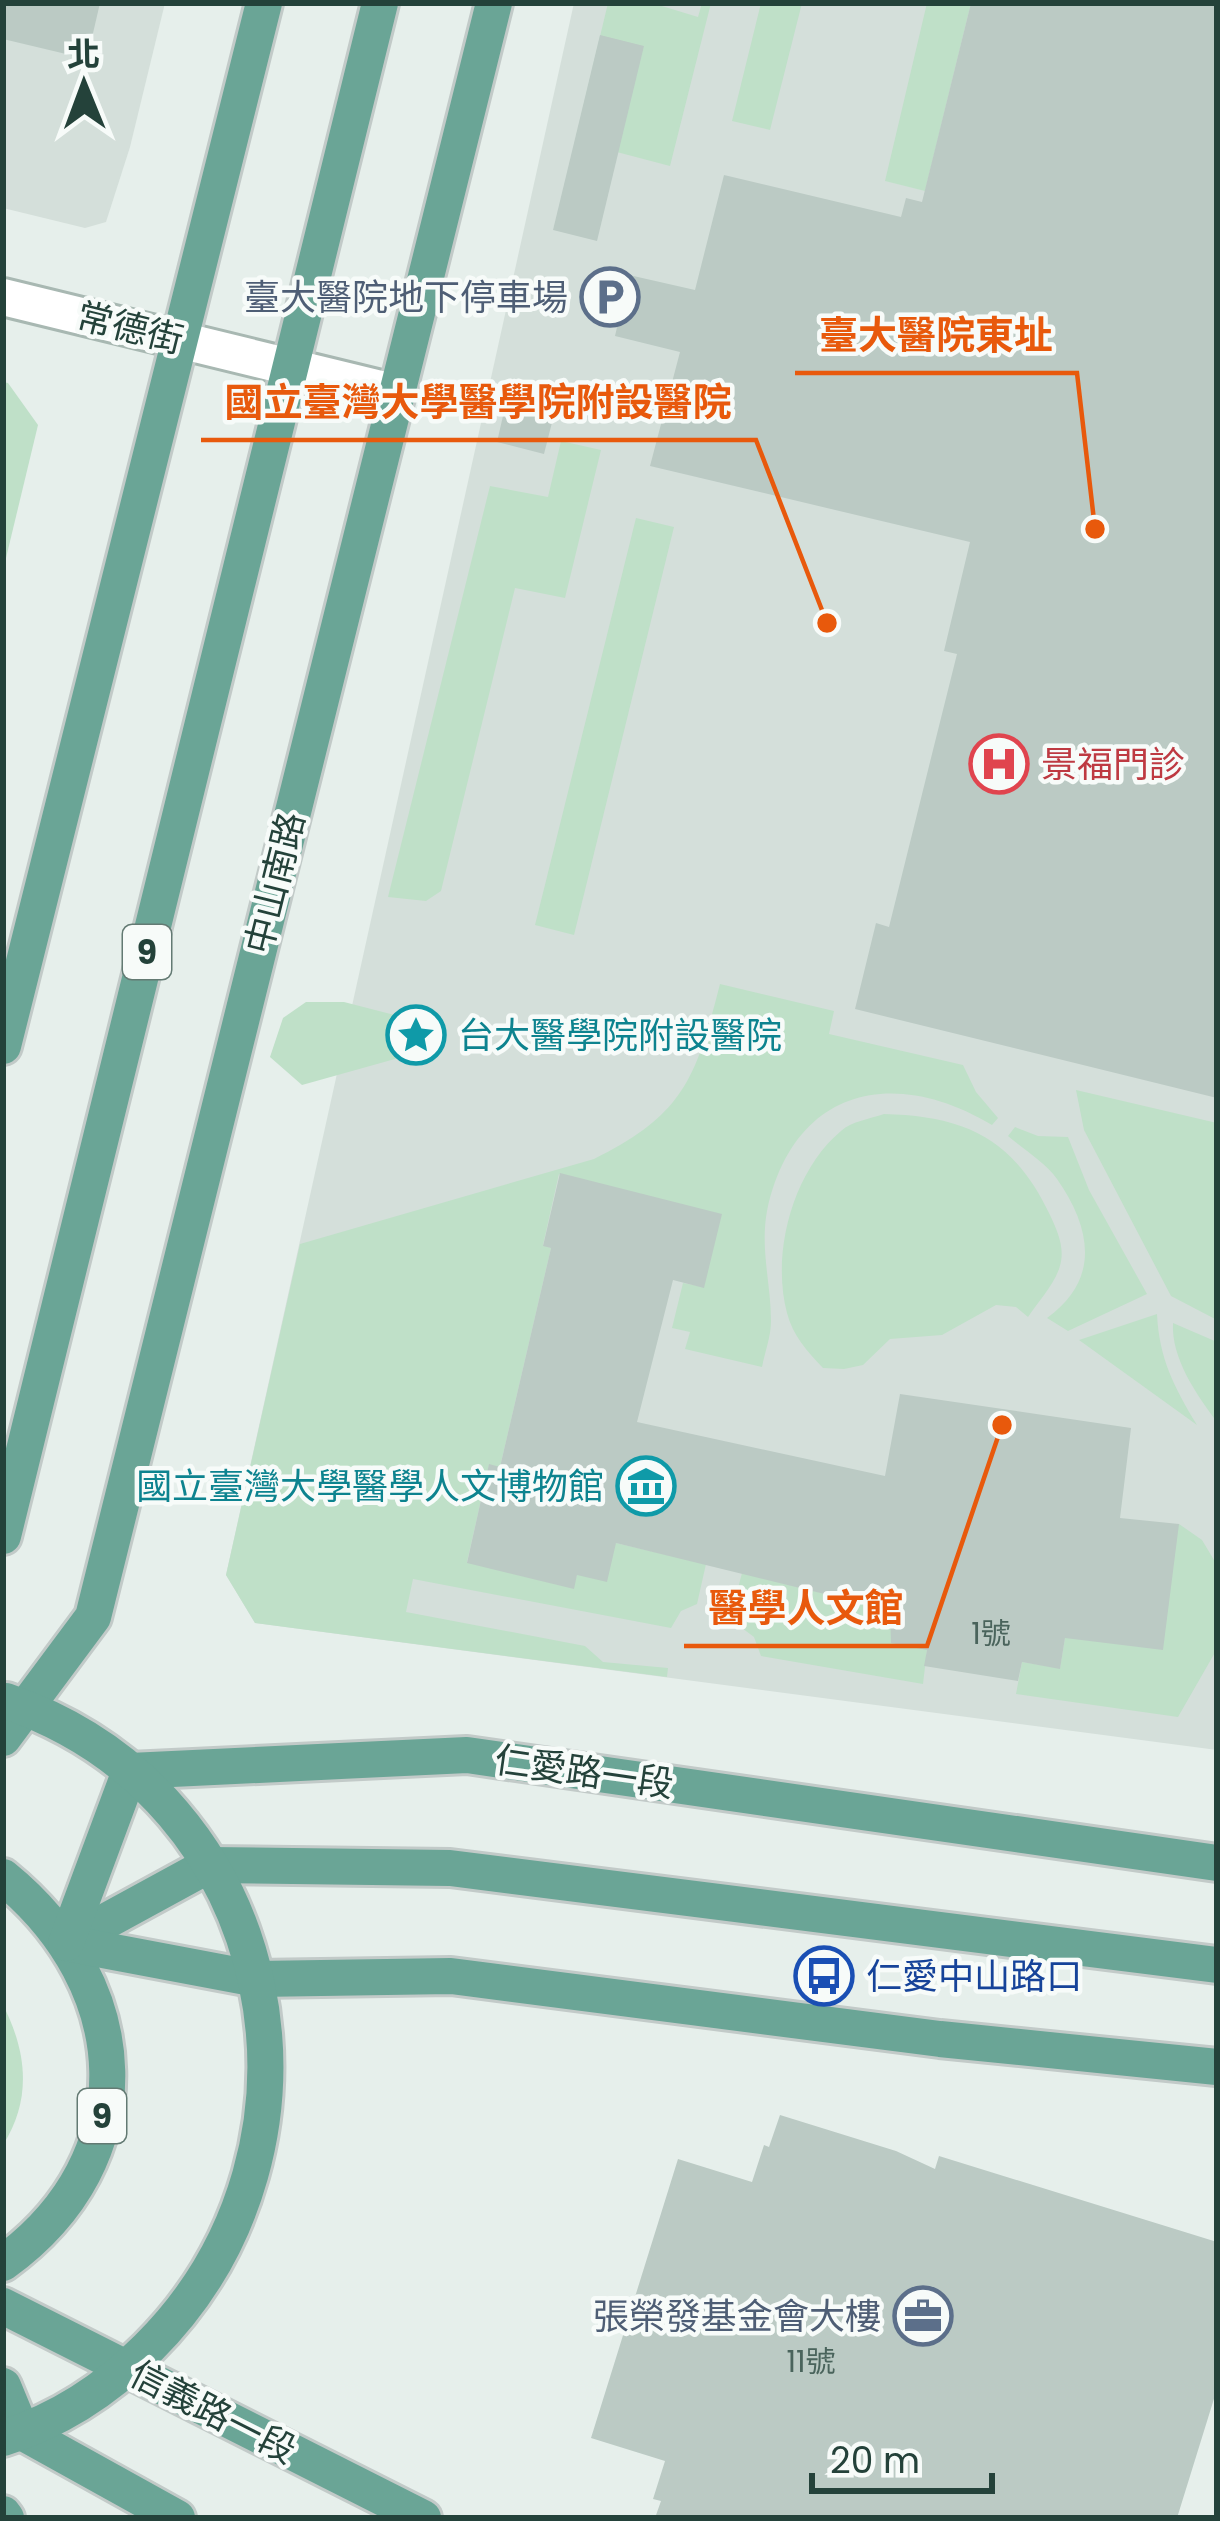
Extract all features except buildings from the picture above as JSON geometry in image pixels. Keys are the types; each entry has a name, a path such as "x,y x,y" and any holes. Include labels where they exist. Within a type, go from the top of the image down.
{"main road":[{"path":"3,1046 264,3"},
{"name":"9","path":"3,1536 380,3"},
{"name":"中山南路","path":"3,1738 14,1704 93,1617 494,3"},
{"path":"12,2435 78,2404 128,2369 171,2325 208,2276 236,2221 256,2163 266,2102 266,2040 257,1979 238,1921 209,1865 174,1815 130,1771 80,1736 14,1704"},
{"name":"仁愛路一段","path":"130,1771 467,1756 1217,1863"},
{"path":"66,1943 130,1771"},
{"path":"66,1943 209,1865 469,1870 1217,1965"},
{"name":"9","path":"3,1877 35,1903 89,1981 107,2052 101,2125 72,2192 50,2222 3,2263"},
{"path":"66,1943 257,1979 451,1976 940,2039 1217,2068"},
{"name":"信義路一段","path":"3,2306 423,2518"},
{"path":"3,2386 12,2435"},
{"path":"12,2435 177,2518"}],"street":[{"name":"常德街","path":"3,297 398,393"}],"shaded area":[{"path":"3,3 165,3 130,147 106,222 85,228 3,208"},
{"path":"574,3 1217,3 1217,1750 255,1623 226,1575"}],"green space":[{"path":"608,3 652,3 698,17 702,3 711,3 670,166 575,141"},
{"path":"761,3 802,3 770,130 732,121"},
{"path":"927,3 971,3 925,191 885,181"},
{"path":"3,382 38,425 6,558"},
{"path":"561,441 601,450 565,598 515,588 441,891 426,901 388,897 490,486 548,497"},
{"path":"636,518 674,527 574,935 535,925"},
{"path":"720,984 834,1011 829,1034 963,1065 976,1092 998,1118 992,1125 955,1106 918,1096 884,1094 852,1100 823,1114 799,1138 780,1170 767,1211 771,1321 762,1367 685,1349 690,1332 672,1328 683,1283 704,1287 559,1174 543,1245 551,1248 500,1467 489,1465 467,1562 573,1588 577,1575 616,1543 706,1564 697,1604 681,1611 671,1628 413,1579 406,1612 585,1646 603,1662 668,1668 667,1677 255,1623 226,1575 300,1244 594,1159 625,1142 649,1126 682,1090 703,1044"},
{"path":"306,1002 344,1002 445,1028 445,1045 302,1085 270,1057 283,1018"},
{"path":"1076,1090 1217,1123 1217,1320 1171,1296 1084,1130"},
{"path":"884,1114 963,1127 1003,1150 1036,1189 1050,1215 1060,1241 1061,1262 1028,1317 1016,1307 996,1305 942,1335 890,1339 863,1365 823,1368 797,1336 787,1313 782,1265 790,1214 824,1148 845,1128"},
{"path":"1015,1127 1038,1136 1068,1137 1089,1190 1147,1294 1068,1331 1047,1318 1064,1303 1083,1271 1083,1235 1057,1179 1008,1136"},
{"path":"1157,1314 1169,1372 1197,1425 1079,1340"},
{"path":"1173,1323 1217,1342 1217,1422 1181,1362"},
{"path":"1179,1524 1202,1540 1217,1565 1217,1649 1178,1717 1016,1694 1022,1662 1060,1668 1065,1638"},
{"path":"742,1573 890,1610 927,1650 923,1684 761,1656 754,1637 730,1619"},
{"path":"3,2005 17,2040 23,2075 19,2110 3,2145"}],"place":[{"name":"臺大醫院地下停車場","path":"610,297"},
{"name":"臺大醫院東址","path":"1095,529"},
{"name":"國立臺灣大學醫學院附設醫院","path":"827,623"},
{"name":"景福門診","path":"999,764"},
{"name":"台大醫學院附設醫院","path":"416,1035"},
{"name":"醫學人文館","path":"1002,1425"},
{"name":"國立臺灣大學醫學人文博物館","path":"646,1486"},
{"name":"仁愛中山路口","path":"824,1976"},
{"name":"張榮發基金會大樓","path":"923,2316"}]}
